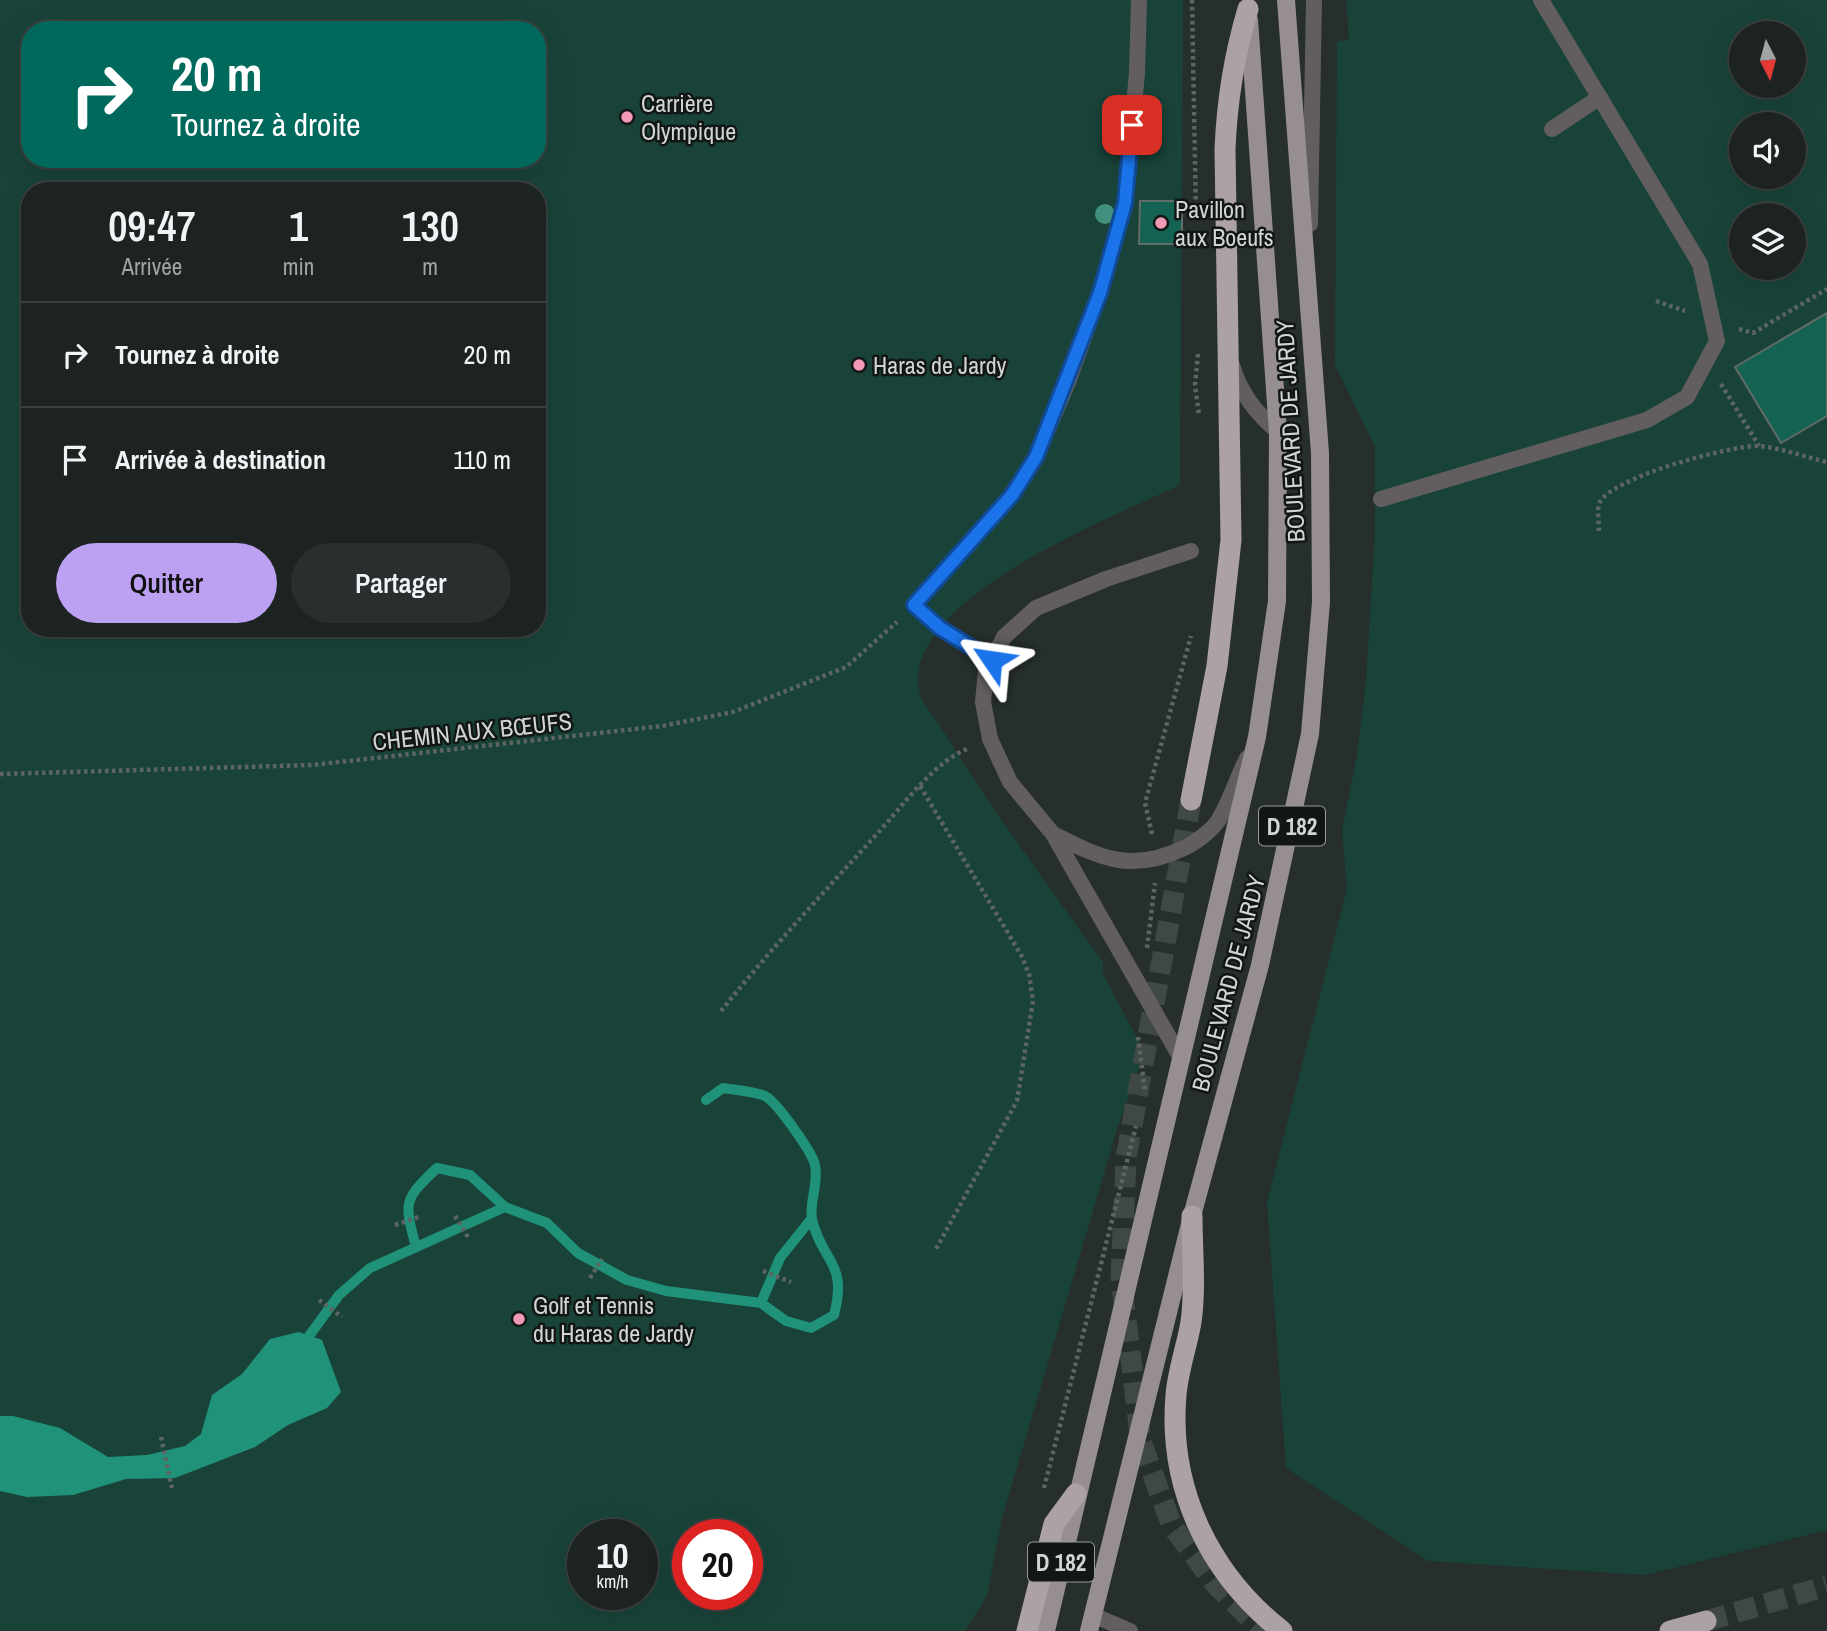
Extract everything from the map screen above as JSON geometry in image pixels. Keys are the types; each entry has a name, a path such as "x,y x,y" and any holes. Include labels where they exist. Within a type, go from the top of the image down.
{"highway":[{"path":"1192,800 1226,603 1232,501 1227,101 1234,54 1247,4"},
{"path":"1192,1216 1191,1321 1176,1394 1178,1462 1202,1539 1235,1584 1263,1616 1282,1631"},
{"path":"1027,1631 1054,1524 1076,1494"},
{"path":"1670,1631 1706,1621"}],"main road":[{"name":"BOULEVARD DE JARDY","path":"1091,1623 1192,1216 1266,939 1310,734 1321,602 1320,453 1286,0"},
{"name":"BOULEVARD DE JARDY","path":"1045,1631 1257,737 1277,601 1278,432 1247,4"}],"lane":[{"path":"992,660 940,628 914,605 1012,495 1036,457 1068,382 1100,293 1125,203 1137,74 1139,0"},
{"path":"1308,300 1314,0"},
{"path":"1381,499 1647,420 1688,397 1717,341 1700,264 1541,0"},
{"path":"1552,129 1600,97"},
{"path":"1230,356 1247,398 1261,417 1278,432"},
{"path":"1182,1060 1053,834 1010,782 990,740 983,702 986,671 1004,637 1036,608 1106,579 1192,551"},
{"path":"1053,834 1094,855 1126,861 1158,860 1191,845 1217,823 1257,737"},
{"path":"1091,1623 1129,1631"}],"path":[{"path":"1192,0 1196,222"},
{"path":"1656,301 1753,333 1827,289"},
{"path":"1198,341 1195,385 1200,422"},
{"path":"1707,359 1759,446"},
{"path":"1599,531 1600,503 1610,491 1669,465 1721,450 1759,446 1827,462"},
{"name":"CHEMIN AUX BŒUFS","path":"0,774 312,765 662,726 733,712 846,667 914,605"},
{"path":"1133,975 1145,965 1158,860 1144,803 1192,631"},
{"path":"721,1011 762,960 920,786 957,753 990,740"},
{"path":"920,786 1021,955 1029,974 1032,1001 1017,1101 934,1251"},
{"path":"1137,1029 1145,1089 1142,1102"},
{"path":"1042,1498 1139,1115"},
{"path":"455,1216 468,1237"},
{"path":"395,1224 419,1217"},
{"path":"590,1278 602,1259"},
{"path":"763,1271 791,1282"},
{"path":"319,1300 342,1317"},
{"path":"161,1437 172,1488"}],"shaded area":[{"name":"Golf et Tennis du Haras de Jardy","path":"0,0 1183,0 1180,485 1018,565 977,593 943,624 923,657 919,691 923,701 1002,820 1103,962 1102,972 1145,1053 1119,1123 1002,1518 987,1596 965,1631 0,1631"},
{"path":"1346,0 1827,0 1827,1530 1645,1575 1428,1561 1286,1468 1267,1202 1347,889 1342,830 1357,755 1366,681 1375,531 1375,447 1335,365 1337,42 1349,39"},
{"path":"299,1332 322,1340 341,1392 327,1408 288,1425 255,1447 175,1478 126,1479 73,1495 27,1497 0,1491 0,1416 13,1416 60,1428 108,1457 147,1455 185,1446 201,1434 212,1395 242,1374 270,1339"}],"building":[{"name":"Pavillon aux Boeufs","path":"1140,201 1182,201 1182,244 1139,244"},
{"path":"1827,313 1827,416 1781,443 1735,367"}],"waterway":[{"path":"309,1336 339,1295 370,1268 505,1207 547,1223 578,1253 627,1280 666,1291 761,1303 786,1321 811,1328 834,1315 838,1283 836,1272 816,1234 812,1219 816,1172 808,1150 785,1117 765,1096 723,1088 706,1100"},
{"path":"416,1247 409,1220 409,1203 412,1195 437,1168 470,1175 505,1207"},
{"path":"761,1303 780,1258 812,1218"}],"tunnel":[{"path":"1191,800 1126,1158 1121,1278 1141,1442 1172,1526 1216,1585 1263,1631"},
{"path":"1706,1621 1827,1586"}],"place":[{"name":"Carrière Olympique","path":"627,117"},
{"name":"Pavillon aux Boeufs","path":"1161,223"},
{"name":"Haras de Jardy","path":"859,365"},
{"name":"Golf et Tennis du Haras de Jardy","path":"519,1319"}],"route":[{"path":"992,660 940,628 914,605 1012,495 1036,457 1068,382 1100,293 1125,203 1132,125"}]}
